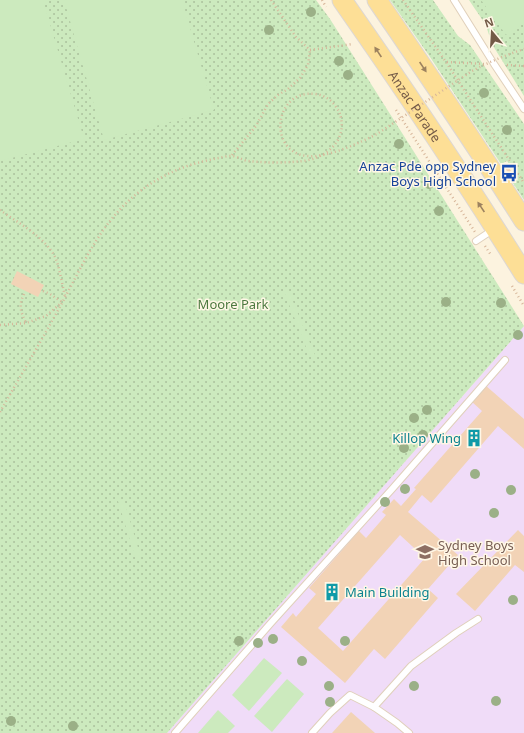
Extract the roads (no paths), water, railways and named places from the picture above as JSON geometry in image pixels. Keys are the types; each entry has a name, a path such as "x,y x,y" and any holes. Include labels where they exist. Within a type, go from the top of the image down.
{"main road":[{"path":"377,0 524,221"},
{"name":"Anzac Parade","path":"336,6 376,49 484,236 516,277"}],"lane":[{"path":"454,0 524,109"},
{"path":"175,733 505,360"},
{"path":"374,707 411,666 478,619"},
{"path":"312,733 330,713 350,695 374,707 409,733"}],"place":[{"name":"Anzac Pde opp Sydney Boys High School","path":"509,173"},
{"name":"Killop Wing","path":"474,438"},
{"name":"Sydney Boys High School","path":"425,552"},
{"name":"Main Building","path":"332,592"}],"park label":[{"name":"Moore Park","path":"233,304"}]}
